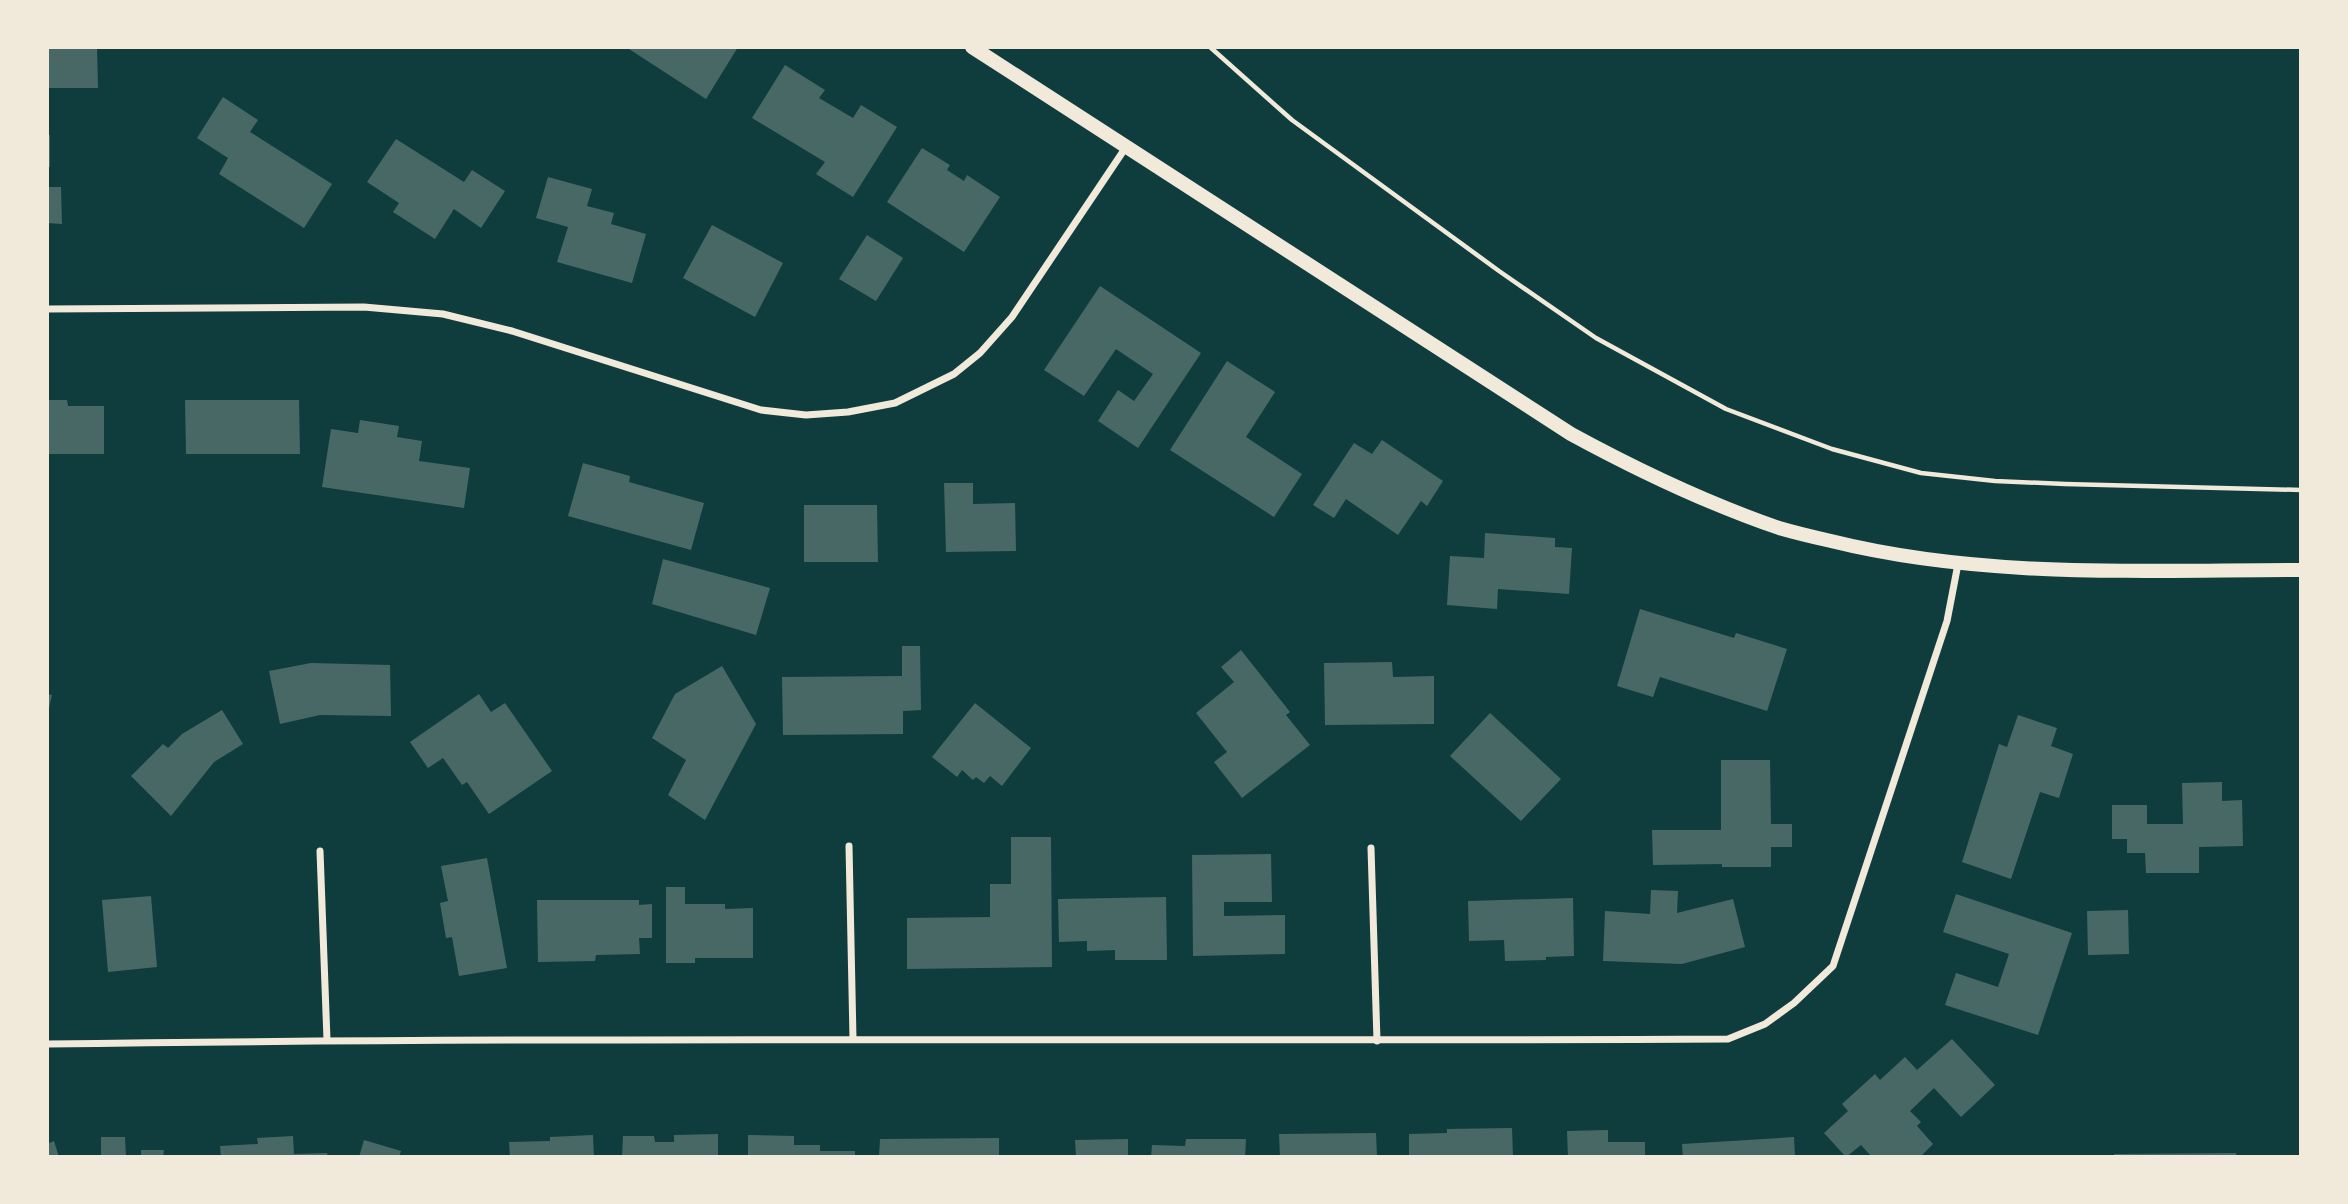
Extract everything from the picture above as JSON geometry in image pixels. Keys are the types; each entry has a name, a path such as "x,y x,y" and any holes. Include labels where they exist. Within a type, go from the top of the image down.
{"main road":[{"path":"972,47 1571,434 1642,473 1713,503 1781,528 1849,545 1958,564 2035,570 2301,570"}],"street":[{"path":"47,309 364,307 443,314 512,331 761,410 806,415 848,412 895,403 954,374 980,354 1012,317 1126,147"},
{"path":"47,1044 327,1040 1728,1039 1765,1024 1794,1003 1833,966 1947,621 1958,564"},
{"path":"849,846 853,1039"},
{"path":"1371,848 1377,1041"},
{"path":"320,851 327,1040"}],"path":[{"path":"1210,47 1292,120 1595,338 1726,409 1832,449 1922,473 1995,481 2301,490"}],"building":[{"path":"47,47 97,47 98,88 47,88"},
{"path":"626,47 738,47 706,99"},
{"path":"785,65 825,90 819,98 853,118 861,105 897,127 853,197 816,174 825,162 752,118"},
{"path":"223,97 258,120 250,132 332,184 304,228 219,174 228,158 197,138"},
{"path":"47,135 50,135 50,167 47,167"},
{"path":"396,139 464,182 472,170 505,191 481,228 454,209 435,239 393,212 399,203 367,182"},
{"path":"922,148 950,165 947,170 964,181 967,175 1000,197 964,252 887,202"},
{"path":"548,177 592,189 587,206 614,213 611,224 646,234 632,283 557,262 568,227 536,218"},
{"path":"47,187 61,187 62,224 47,223"},
{"path":"712,225 783,263 755,317 683,278"},
{"path":"867,235 903,258 876,301 839,279"},
{"path":"1100,286 1201,353 1138,448 1098,421 1118,390 1134,401 1153,374 1116,349 1084,396 1044,370"},
{"path":"1227,361 1275,392 1246,437 1302,474 1274,517 1170,450"},
{"path":"47,400 67,400 68,406 104,406 104,454 47,454"},
{"path":"185,400 299,400 300,454 186,454"},
{"path":"360,420 399,426 397,437 422,441 419,461 470,468 464,508 322,487 331,429 358,433"},
{"path":"1382,440 1443,481 1427,506 1421,501 1398,535 1346,499 1334,518 1313,505 1354,443 1372,454"},
{"path":"583,463 630,476 629,482 704,503 691,550 568,516"},
{"path":"944,483 973,483 973,504 1015,503 1016,551 946,552"},
{"path":"804,505 877,505 878,562 804,562"},
{"path":"1485,533 1555,538 1555,547 1572,548 1569,594 1498,589 1497,609 1447,605 1450,556 1484,558"},
{"path":"663,559 770,588 756,635 652,604"},
{"path":"1640,609 1734,638 1736,633 1787,649 1767,711 1660,677 1653,697 1617,686"},
{"path":"902,646 920,646 921,710 903,711 903,734 783,735 782,677 902,676"},
{"path":"1241,650 1290,712 1286,715 1310,745 1242,798 1214,762 1227,752 1196,713 1234,682 1221,667"},
{"path":"1392,662 1393,677 1434,676 1434,724 1325,725 1324,663"},
{"path":"311,663 390,665 391,716 320,715 280,724 269,671"},
{"path":"722,666 756,724 705,820 668,795 686,760 652,738 675,694"},
{"path":"47,694 52,695 48,712 47,711"},
{"path":"479,694 491,712 505,703 552,771 489,814 467,782 462,785 443,758 428,768 410,742"},
{"path":"975,703 1031,748 1002,786 990,776 984,783 976,777 973,780 962,770 957,777 932,757"},
{"path":"222,710 243,744 214,762 171,816 131,776 163,744 168,748 182,734"},
{"path":"1490,713 1561,779 1521,821 1450,756"},
{"path":"2018,715 2057,728 2051,746 2073,754 2059,798 2040,792 2011,879 1962,862 1999,744 2007,747"},
{"path":"1721,760 1770,760 1771,824 1792,824 1792,847 1771,847 1771,867 1722,867 1722,864 1653,865 1652,830 1721,830"},
{"path":"2222,782 2222,801 2242,800 2243,846 2199,847 2199,873 2146,873 2145,853 2127,853 2127,839 2112,839 2112,805 2147,805 2147,824 2183,824 2182,783"},
{"path":"1011,837 1051,837 1052,967 907,969 907,918 990,917 990,884 1011,884"},
{"path":"1271,854 1272,902 1224,902 1224,916 1285,915 1285,954 1193,956 1192,855"},
{"path":"487,858 507,968 459,976 452,937 446,938 440,903 448,901 441,866"},
{"path":"666,887 685,887 685,904 725,904 725,909 753,908 753,958 695,958 695,963 666,963"},
{"path":"1651,890 1678,891 1677,913 1733,899 1745,947 1682,964 1603,961 1605,911 1650,914"},
{"path":"1956,894 2072,933 2038,1035 1945,1005 1956,973 1998,987 2009,954 1943,932"},
{"path":"151,896 157,967 108,972 102,900"},
{"path":"1166,897 1167,960 1115,960 1115,950 1087,951 1087,941 1059,942 1058,899"},
{"path":"1573,898 1574,956 1505,961 1504,940 1469,941 1468,901"},
{"path":"537,900 639,900 639,905 652,904 652,938 639,938 640,954 596,955 595,961 538,962"},
{"path":"2128,910 2129,954 2088,955 2087,911"},
{"path":"1952,1039 1995,1085 1961,1117 1934,1088 1910,1111 1921,1122 1917,1126 1933,1144 1920,1157 1872,1157 1861,1145 1846,1157 1824,1133 1848,1111 1842,1104 1875,1074 1880,1080 1905,1057 1917,1070"},
{"path":"1512,1128 1513,1157 1409,1157 1409,1134 1447,1133 1447,1129"},
{"path":"1608,1130 1608,1142 1645,1142 1645,1157 1568,1157 1567,1131"},
{"path":"1376,1133 1377,1157 1280,1157 1279,1134"},
{"path":"718,1134 718,1157 622,1157 623,1136 654,1136 655,1142 674,1142 674,1135"},
{"path":"593,1135 594,1157 510,1157 509,1142 550,1141 550,1137"},
{"path":"748,1135 794,1136 794,1145 820,1145 820,1151 855,1151 855,1157 748,1157"},
{"path":"293,1136 294,1154 327,1153 328,1157 221,1157 220,1146 258,1144 257,1138"},
{"path":"101,1137 125,1137 126,1157 101,1157"},
{"path":"1794,1137 1795,1157 1683,1157 1682,1144"},
{"path":"999,1138 999,1157 879,1157 880,1139"},
{"path":"1128,1139 1128,1157 1076,1157 1075,1140"},
{"path":"1186,1139 1246,1139 1245,1157 1151,1157 1152,1145 1185,1146"},
{"path":"364,1140 401,1151 399,1157 359,1157"},
{"path":"54,1141 59,1157 47,1157 47,1144"},
{"path":"141,1150 164,1150 163,1157 141,1157"},
{"path":"2236,1153 2237,1157 2114,1157 2114,1154"}]}
